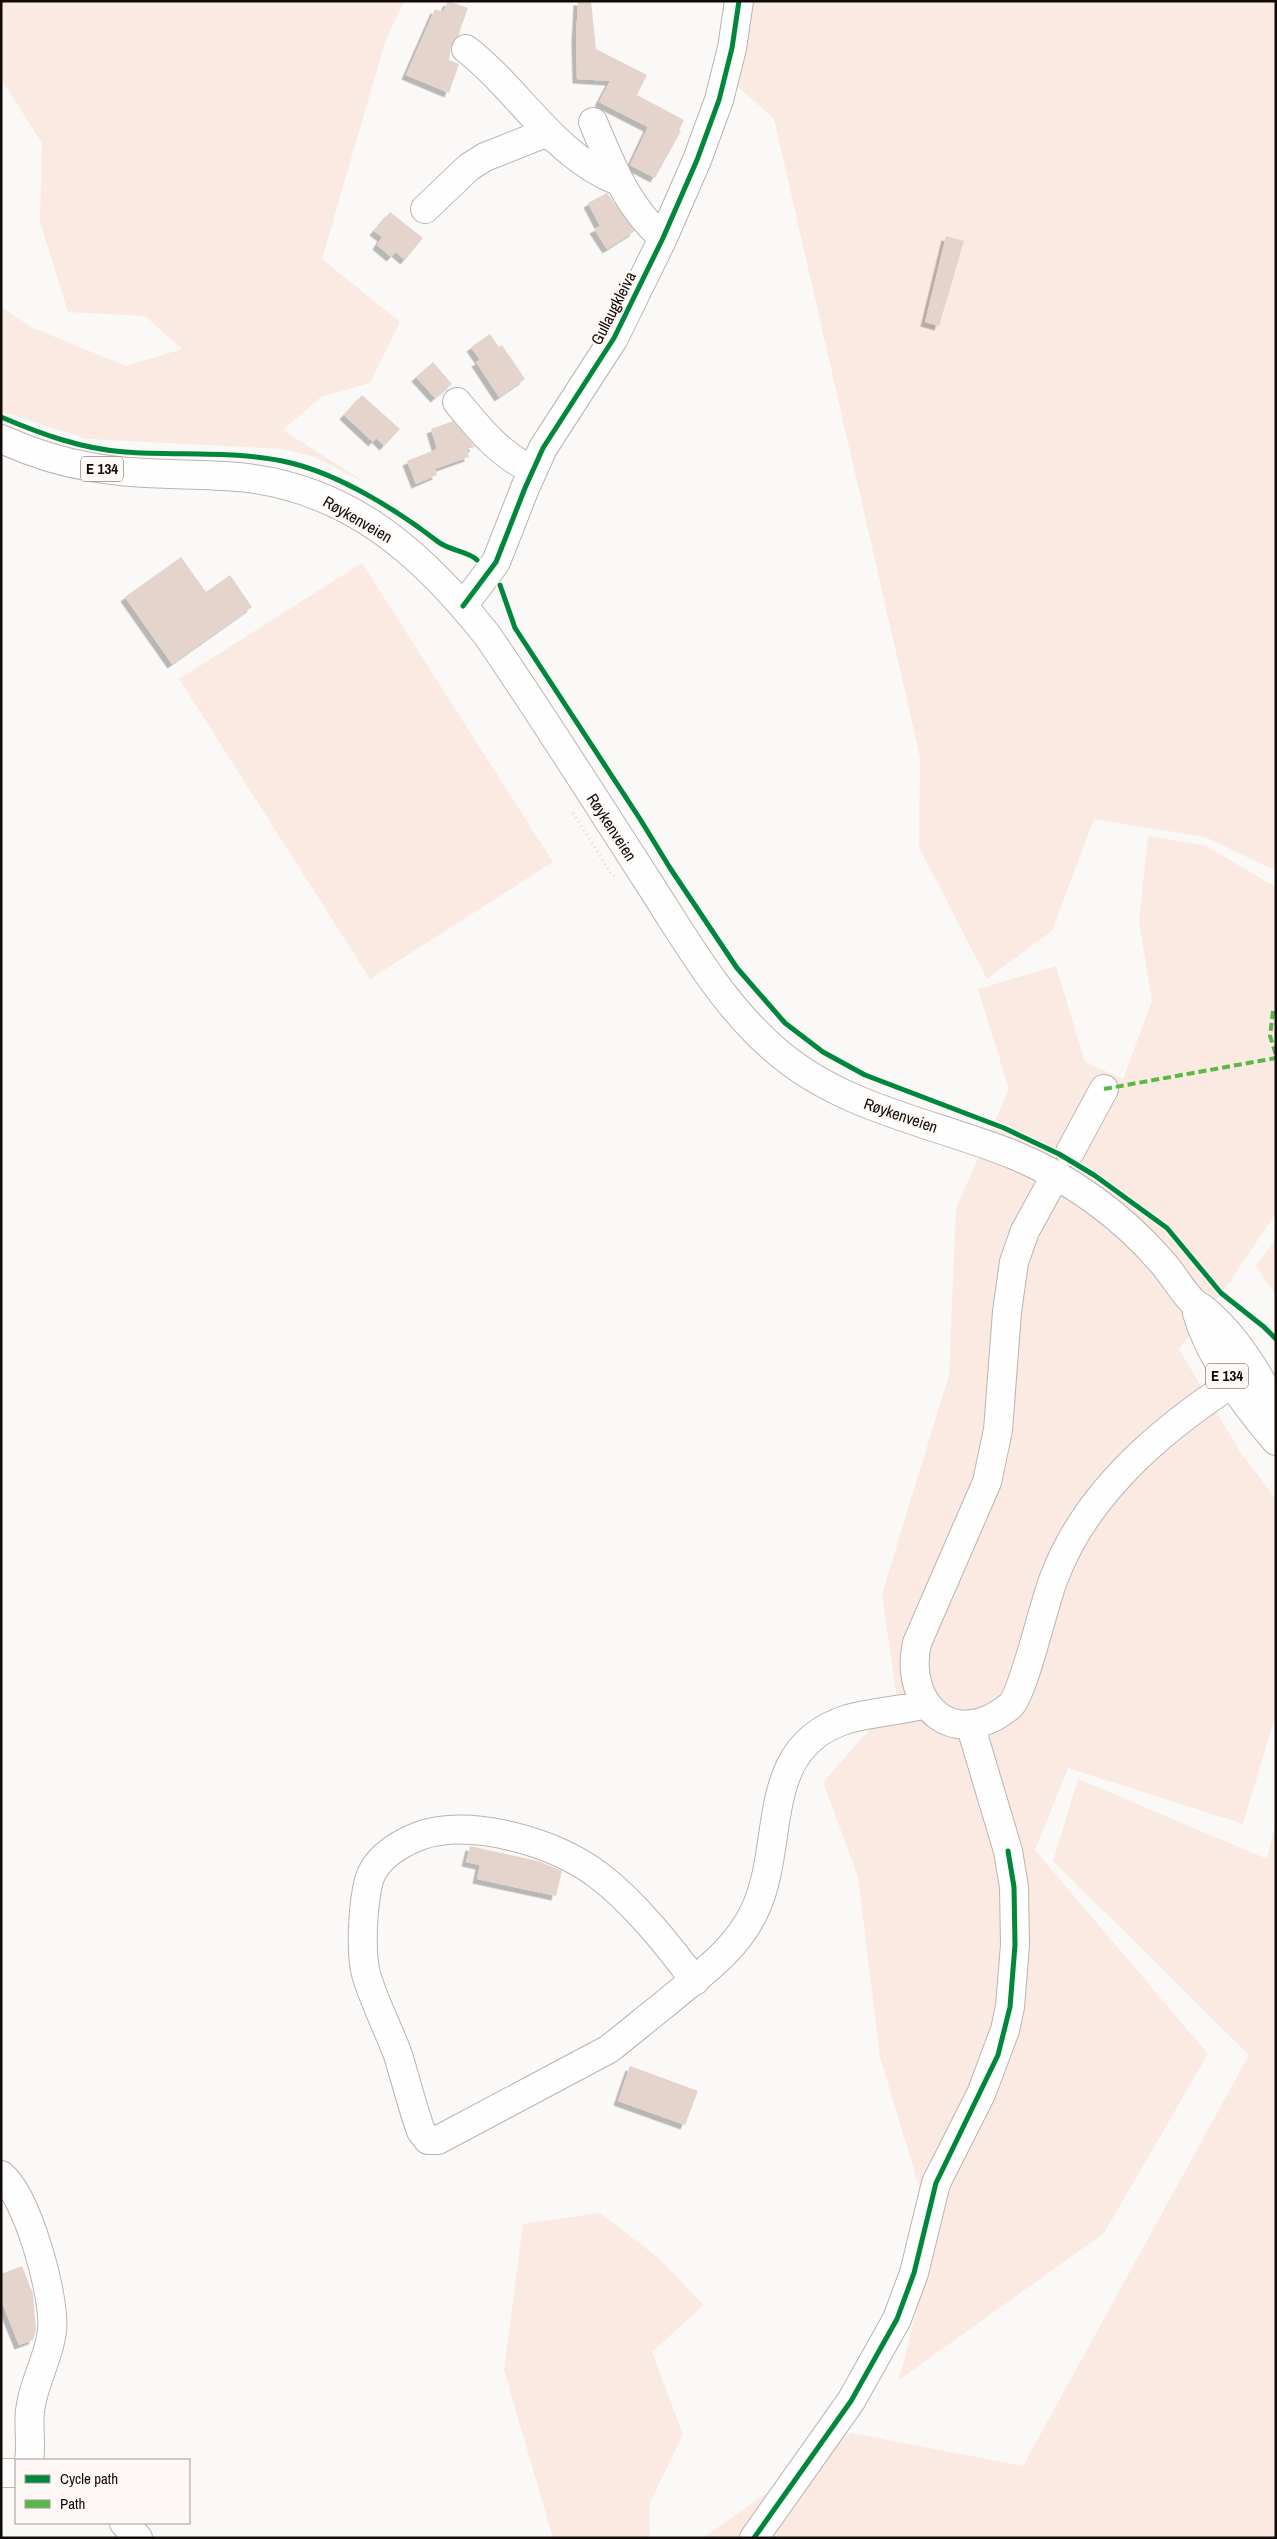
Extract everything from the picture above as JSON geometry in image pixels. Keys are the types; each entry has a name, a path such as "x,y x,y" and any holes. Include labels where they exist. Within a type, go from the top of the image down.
{"main road":[{"name":"Gullaugkleiva","path":"463,606 496,562 533,470 551,436 614,338 662,238 697,160 719,100 732,48 739,1"},
{"path":"466,49 483,63 548,132 591,167 618,181"},
{"path":"593,122 618,181 641,215 662,238"},
{"path":"425,209 452,180 469,167 485,157 548,132"},
{"path":"457,402 486,438 503,452 533,470"},
{"name":"Røykenveien","path":"1,439 46,457 92,468 239,477 290,487 318,496 360,517 401,544 429,568 463,606 518,680 691,949 731,1005 762,1038 808,1075 842,1094 884,1111 1014,1155 1072,1185 1104,1208 1134,1233 1161,1261 1194,1302 1208,1312 1243,1352 1276,1410"},
{"path":"1070,1152 1104,1089"},
{"path":"1048,1189 1025,1231 1014,1262 1008,1304 998,1430 987,1482 917,1642 914,1658 917,1687 926,1704 937,1716 951,1722 970,1724 991,1718 1015,1699 1021,1687 1041,1614 1063,1556 1086,1519 1114,1481 1169,1429 1254,1369"},
{"name":"Røykenveien","path":"1194,1302 1198,1317 1232,1383 1249,1410 1276,1441"},
{"path":"695,1981 680,1960 618,1892 597,1874 574,1860 540,1845 495,1833 442,1830 414,1838 399,1846 384,1857 370,1878 366,1893 363,1951 366,1973 398,2056 421,2131 428,2140 438,2140 596,2058 695,1981 732,1945 754,1912 765,1879 784,1782 794,1757 803,1744 815,1734 846,1720 926,1704"},
{"path":"754,2538 851,2401 897,2319 910,2286 936,2183 998,2055 1010,2008 1015,1945 1014,1888 1008,1851 970,1724"},
{"path":"1,2175 10,2182 32,2233 48,2286 54,2317 52,2333 32,2400 29,2459"},
{"path":"1,2473 15,2473"},
{"path":"125,2524 138,2538"}],"shaded area":[{"path":"1,1 404,1 385,42 322,259 400,322 370,383 321,397 283,430 369,485 314,457 283,449 87,439 1,411 1,307 33,328 126,366 182,349 145,316 68,312 40,222 42,144 1,78"},
{"path":"748,1 1276,1 1276,871 1205,837 1094,819 1052,931 987,979 919,847 920,757 774,119 738,87"},
{"path":"362,563 553,862 370,979 179,679"},
{"path":"1148,836 1206,846 1276,887 1276,1213 1231,1280 1179,1349 1241,1453 1276,1499 1276,1713 1243,1824 1068,1768 1035,1850 1208,2054 1104,2233 899,2380 935,2239 880,2057 858,1877 823,1782 897,1699 882,1594 949,1375 956,1208 1009,1089 978,989 1056,966 1085,1062 1123,1079 1152,1001 1139,922"},
{"path":"1276,1238 1276,1295 1256,1266"},
{"path":"1078,1779 1267,1859 1276,1820 1276,2538 703,2538 851,2433 1023,2466 1249,2055 1053,1861"},
{"path":"600,2213 656,2256 704,2305 652,2352 683,2434 649,2505 650,2538 553,2538 504,2370 523,2224"}],"building":[{"path":"448,1 468,8 458,36 451,46 449,60 459,64 449,93 406,75 435,9 443,12"},
{"path":"578,1 591,1 596,49 647,75 637,95 684,120 679,130 681,131 655,178 630,165 648,127 599,102 610,81 577,79 576,38"},
{"path":"607,193 635,231 607,249 594,229 600,226 588,203"},
{"path":"390,212 423,238 405,260 396,252 391,257 377,245 382,237 374,231"},
{"path":"946,236 964,241 939,326 925,322"},
{"path":"490,334 499,347 502,345 525,379 499,397 476,362 480,360 471,347"},
{"path":"433,362 452,384 435,398 416,377"},
{"path":"362,395 400,429 384,446 376,438 373,442 344,415"},
{"path":"453,421 475,447 467,449 469,457 435,469 437,475 416,484 407,461 437,449 431,429"},
{"path":"181,557 206,592 230,575 252,607 172,664 125,597"},
{"path":"470,1846 538,1861 562,1871 556,1896 477,1879 480,1865 466,1862"},
{"path":"630,2066 698,2091 685,2125 618,2101"},
{"path":"22,2266 33,2294 36,2330 33,2340 19,2345 1,2300 1,2274"}],"marked path":[{"path":"1273,1011 1270,1036 1276,1055"},
{"path":"1104,1089 1276,1058"}],"cycle path":[{"path":"463,606 496,562 543,448 614,338 663,238 697,160 719,100 732,48 739,1"},
{"path":"1,417 62,440 93,448 125,452 250,456 291,463 329,476 348,485 404,517 447,547 477,560"},
{"path":"500,585 515,628 670,868 737,968 785,1023 823,1052 865,1075 1004,1128 1059,1154 1094,1175 1167,1228 1221,1293 1264,1327 1276,1339"},
{"path":"754,2538 851,2401 897,2319 914,2273 936,2183 998,2055 1010,2007 1015,1945 1014,1887 1008,1851"}]}
